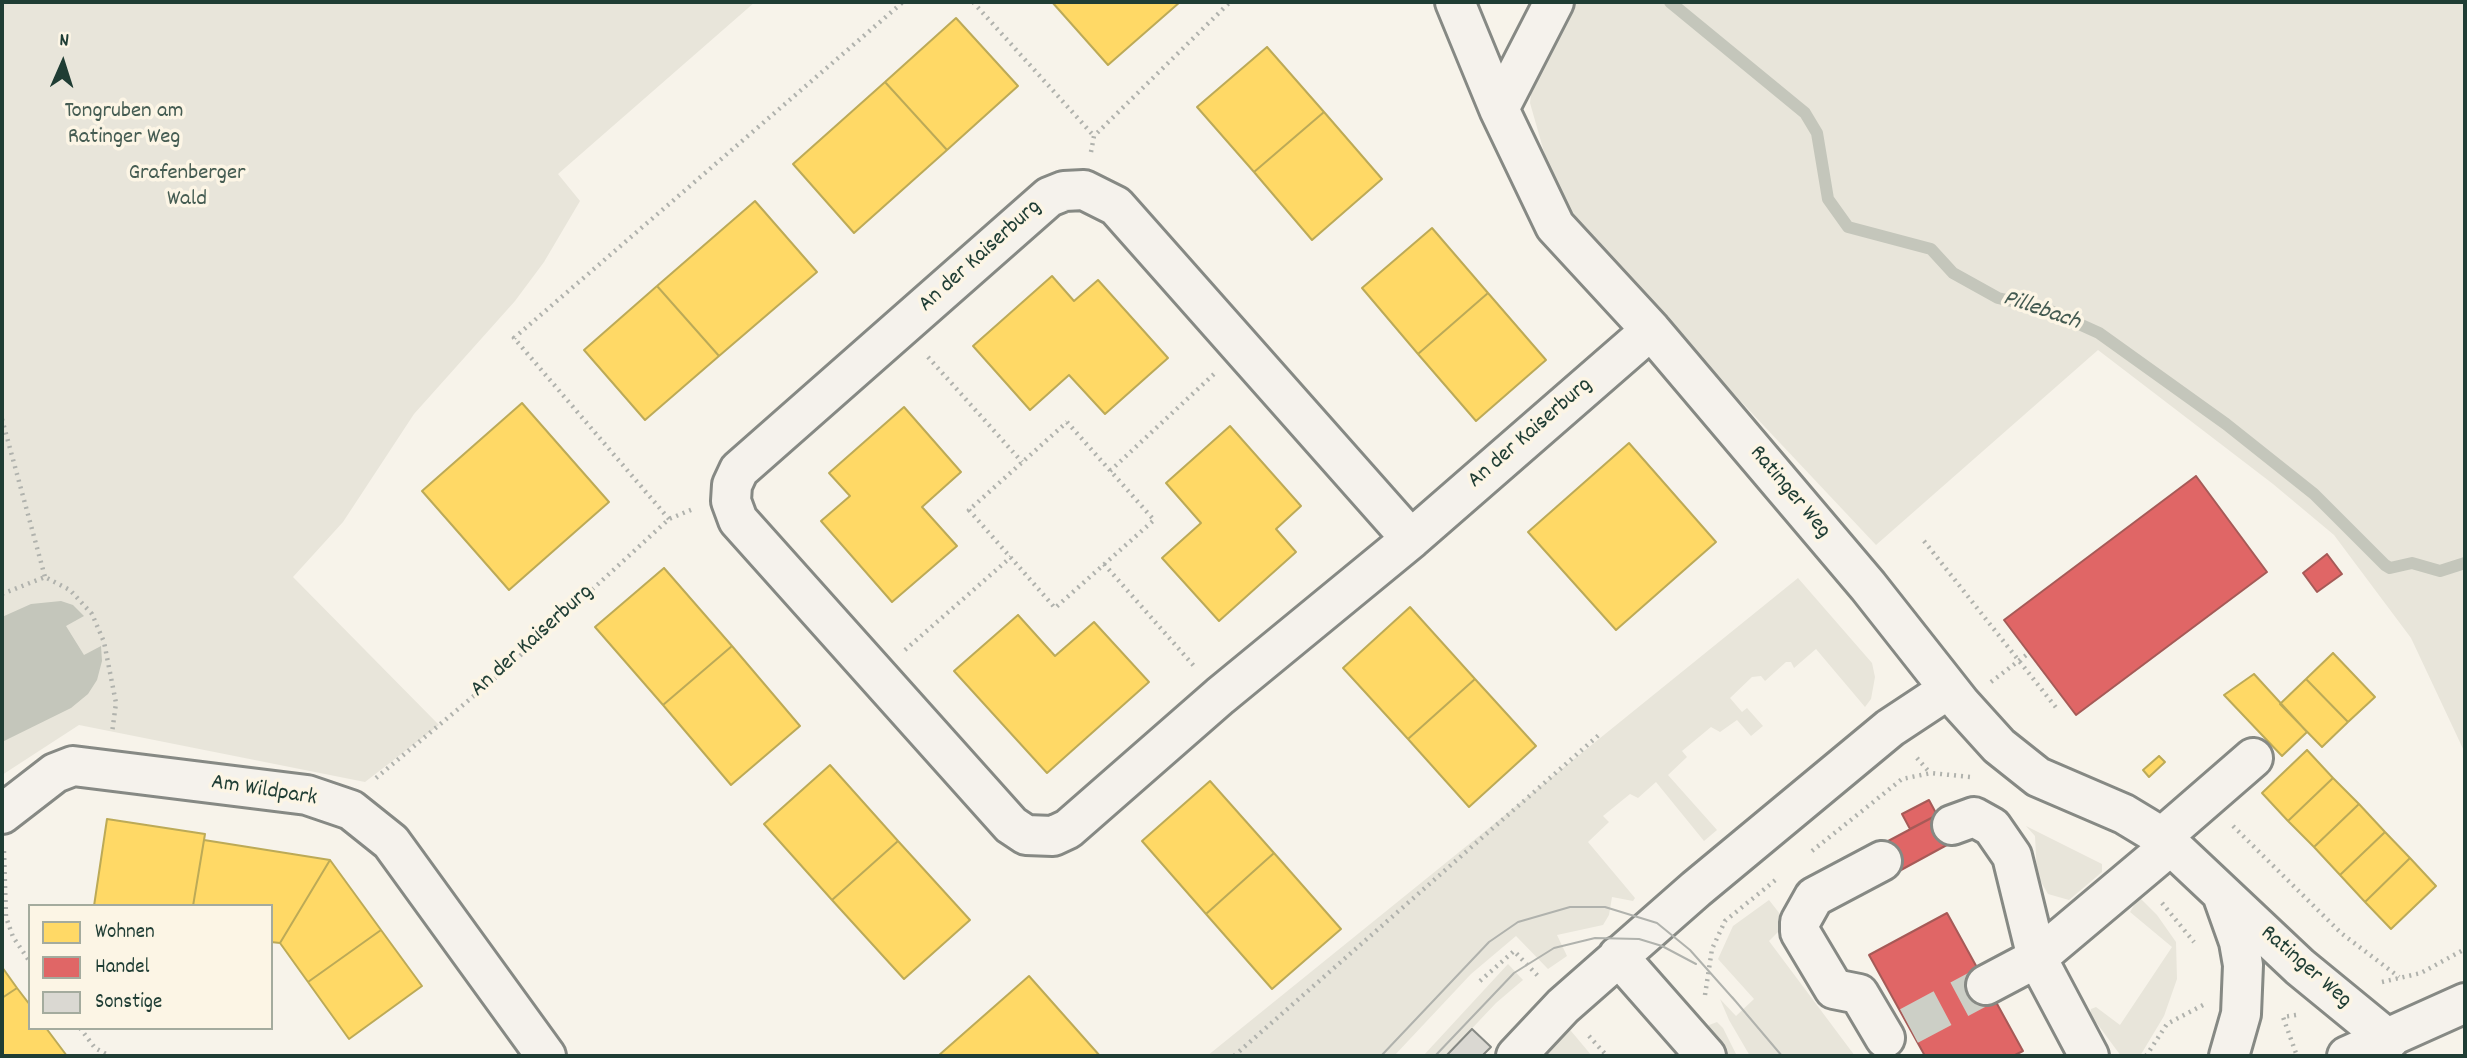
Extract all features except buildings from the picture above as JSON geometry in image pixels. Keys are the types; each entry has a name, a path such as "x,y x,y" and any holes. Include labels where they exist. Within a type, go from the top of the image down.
{"street":[{"name":"Ratinger Weg","path":"1455,2 1499,109 1555,226 1651,330 1868,586 1998,746 2038,777 2124,814 2166,841 2300,967 2394,1048"},
{"path":"1499,109 1554,2"},
{"path":"1084,190 1116,206 1411,539"},
{"name":"An der Kaiserburg","path":"1084,190 1064,191 1049,197 739,470 732,485 731,501 737,520 1011,825 1026,835 1054,836 1068,829 1220,696 1411,539 1651,330"},
{"path":"1516,1056 1563,1006 1618,957 1851,760 1890,729 1949,689"},
{"path":"1986,985 2037,958 2135,876 2166,841 2253,758"},
{"name":"Am Wildpark","path":"4,813 55,773 73,766 307,795 351,810 391,842 546,1056"},
{"path":"1952,825 1974,817 1992,827 2012,856 2037,958 2089,1056"},
{"path":"1882,860 1814,897 1800,922 1800,932 1834,989 1859,994 1896,1040"},
{"name":"Ratinger Weg","path":"2222,895 2239,942 2243,965 2241,1014 2229,1056"},
{"path":"1618,957 1706,1056"},
{"path":"2347,1056 2394,1048 2465,1003"}],"path":[{"path":"669,519 514,338 902,2"},
{"path":"973,2 1094,136"},
{"path":"1084,190 1094,136 1230,2"},
{"path":"902,327 1022,462"},
{"path":"1110,471 1241,350"},
{"path":"2,419 45,577 70,590 92,614 104,642 116,703 107,769"},
{"path":"1067,422 1154,520 1055,608 969,510 1022,462 1067,422"},
{"name":"An der Kaiserburg","path":"351,810 379,774 500,674 669,519 696,508 731,501"},
{"path":"1924,541 2058,710"},
{"path":"878,674 1011,557"},
{"path":"1104,564 1220,696"},
{"path":"2,594 45,577"},
{"path":"2000,676 2029,653"},
{"path":"1234,1056 1601,733"},
{"path":"1808,854 1902,779 1931,773 1957,773 1977,779"},
{"path":"4,813 3,892 6,917 13,937 28,959"},
{"path":"1704,1000 1712,949 1725,922 1787,870"},
{"path":"2135,876 2188,931 2197,950"},
{"path":"2378,983 2421,973 2465,949"},
{"path":"2146,1056 2167,1024 2201,1005 2202,997"},
{"path":"2297,1056 2283,1017 2304,1014"},
{"path":"82,1030 95,1048 110,1056"}],"green space":[{"name":"Grafenberger Wald","path":"2,2 755,2 558,174 580,201 544,262 515,301 414,414 343,522 293,577 439,725 365,782 79,725 2,775"},
{"path":"1565,2 2465,2 2465,753 2411,638 2334,535 2273,484 2098,350 1876,545 1573,223 1554,187 1530,103 1535,58"},
{"path":"1798,578 1872,663 1875,677 1871,699 1865,707 1816,649 1794,668 1791,662 1786,662 1765,681 1761,676 1752,677 1730,698 1742,712 1747,708 1763,726 1751,736 1737,720 1720,732 1711,727 1682,751 1687,757 1668,775 1717,830 1704,841 1656,782 1638,798 1630,794 1603,816 1609,822 1588,842 1635,898 1633,901 1612,897 1609,915 1603,925 1557,935 1567,956 1548,969 1516,936 1471,974 1394,1056 1207,1056"},
{"path":"2026,826 2102,864 2102,872 2069,900 2048,894 2037,875 2035,836"},
{"path":"2139,897 2157,915 2176,942 2177,979 2164,1016 2140,1056 2121,1056 2090,1014 2091,1009 2096,1007 2120,1025 2172,947 2130,912"},
{"path":"1769,900 1787,923 1769,941 1855,1056 1750,1056 1729,1020 1720,999 1736,1016 1754,999 1718,959 1733,926"},
{"path":"1508,964 1523,980 1496,1003 1446,1056 1423,1056"},
{"path":"1717,1022 1723,1028 1737,1056 1729,1056 1704,1027"},
{"path":"1566,1025 1592,1056 1544,1056 1552,1039"}],"shaded area":[{"path":"61,601 73,605 84,616 66,626 84,655 101,646 102,661 97,680 88,694 71,708 2,742 2,617 31,604"}],"waterway":[{"name":"Pillebach","path":"1670,2 1805,113 1817,133 1828,199 1848,227 1931,249 1953,273 1998,298 2046,309 2099,333 2226,424 2314,494 2390,568 2412,563 2440,571 2465,563"}],"tunnel":[{"path":"1909,1026 1986,985"}],"tram line":[{"path":"1381,1056 1489,942 1518,922 1570,907 1605,907 1657,923 1690,950 1738,1004"},
{"path":"1435,1056 1514,973 1554,948 1595,938 1639,939 1662,946 1696,964"},
{"path":"1732,997 1782,1056"}],"park label":[{"name":"Tongruben am Ratinger Weg","path":"124,126"}]}
